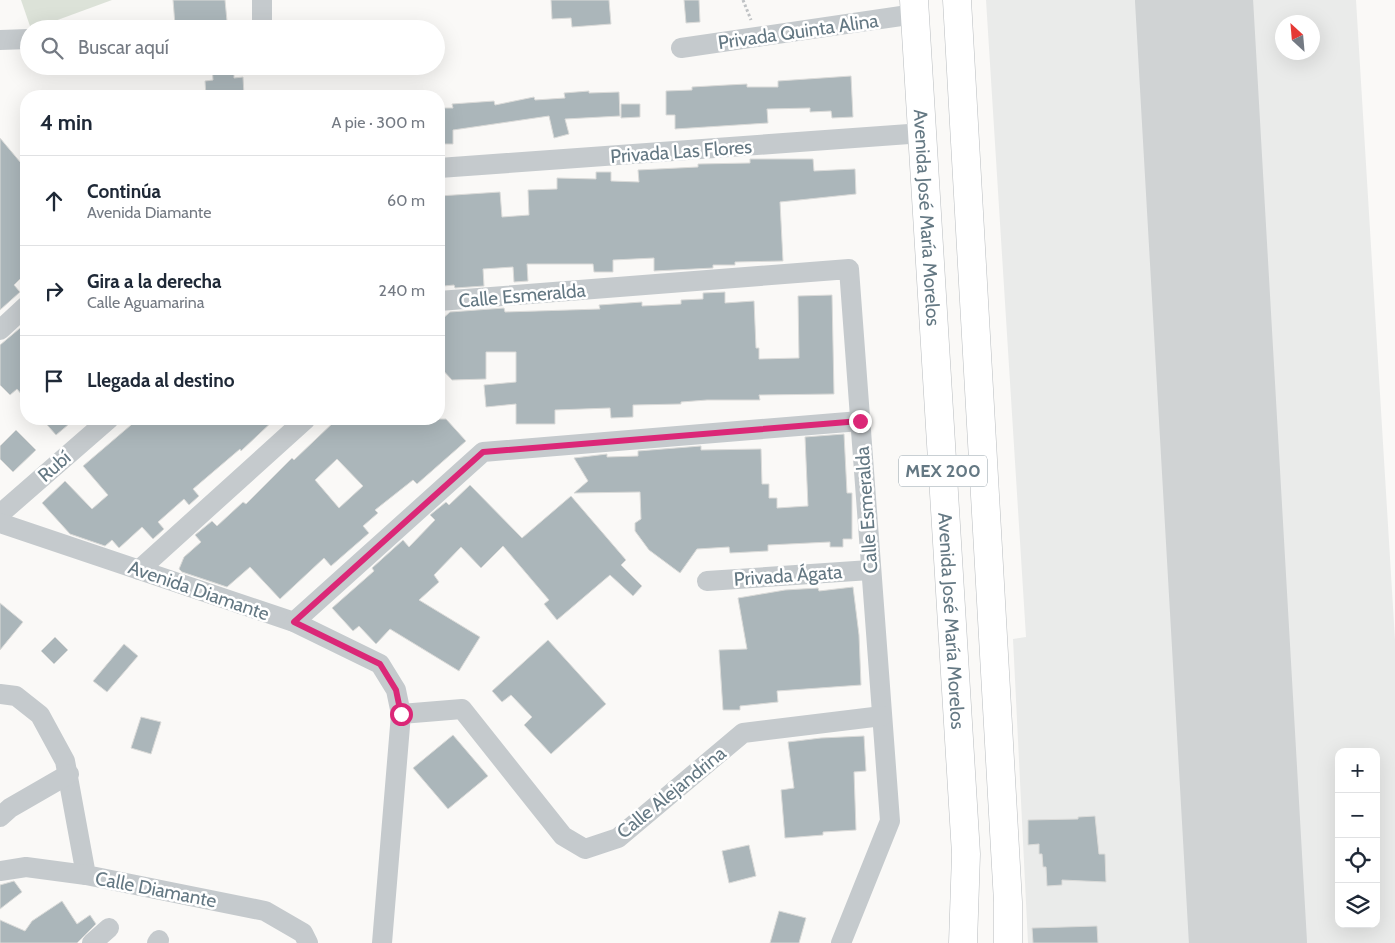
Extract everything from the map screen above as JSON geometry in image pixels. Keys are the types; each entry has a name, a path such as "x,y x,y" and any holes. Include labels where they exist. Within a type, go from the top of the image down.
{"highway":[{"name":"MEX 200","path":"957,0 1008,902 1008,943"},
{"name":"Avenida José María Morelos","path":"914,7 966,854 963,943"}],"street":[{"path":"262,0 262,20"},
{"name":"Privada Quinta Alina","path":"681,48 914,7"},
{"path":"0,40 20,39"},
{"name":"Privada Las Flores","path":"445,168 923,133"},
{"name":"Calle Esmeralda","path":"445,301 849,269 890,821 841,943"},
{"path":"0,330 20,312"},
{"path":"294,622 483,452 860,421"},
{"name":"Rubí","path":"0,514 102,425"},
{"path":"140,570 299,425"},
{"name":"Avenida Diamante","path":"0,522 294,622 380,664 396,690 401,714 382,943"},
{"name":"Privada Ágata","path":"707,581 870,570"},
{"name":"Calle Diamante","path":"0,694 16,696 40,715 65,761 69,774 86,875 265,911 303,933 308,943"},
{"name":"Calle Alejandrina","path":"401,714 462,709 563,836 585,848 618,838 743,732 882,716"},
{"path":"0,817 10,808 69,774"},
{"path":"0,871 26,867 86,875"},
{"path":"92,943 109,928"}],"shaded area":[{"path":"21,0 112,0 58,20 28,20"},
{"path":"986,0 1356,0 1395,640 1395,943 1028,943 1013,639 1026,637"}],"building":[{"path":"173,0 225,0 227,20 175,20"},
{"path":"551,0 609,0 611,24 572,27 571,18 552,19"},
{"path":"684,0 699,0 700,22 686,23"},
{"path":"213,75 234,75 234,78 243,77 244,90 206,90 205,81 213,80"},
{"path":"851,76 853,117 832,118 831,111 810,112 810,108 767,109 768,123 675,129 675,115 666,115 666,91 692,90 692,87 747,84 747,87 778,87 778,81"},
{"path":"589,91 589,93 619,92 620,116 565,119 569,134 554,138 549,116 453,130 453,144 445,144 445,108 453,108 452,104 494,101 495,105 534,97 535,100 565,98 564,93"},
{"path":"621,104 640,104 640,117 621,118"},
{"path":"0,138 20,162 20,279 14,285 20,292 0,310"},
{"path":"750,159 813,159 814,171 855,169 856,194 780,202 783,261 735,262 735,265 713,265 713,268 654,271 654,258 613,260 613,272 594,272 593,264 527,264 528,281 514,282 513,267 483,269 484,286 455,288 454,285 445,286 445,196 500,192 502,217 529,215 528,190 557,189 557,178 596,179 596,172 611,172 611,181 639,182 638,170 698,167 698,164 750,163"},
{"path":"725,292 725,303 754,301 756,348 759,348 759,359 799,358 798,296 832,295 834,394 759,395 760,400 707,400 681,402 681,404 633,405 633,417 611,418 610,408 555,410 555,424 516,424 516,404 486,407 484,385 516,382 516,352 486,352 486,379 452,380 445,372 445,317 450,312 504,308 505,312 600,309 599,305 642,302 642,306 681,304 681,300 703,299 703,293"},
{"path":"20,328 20,393 17,389 10,395 0,385 0,345"},
{"path":"446,419 466,441 417,484 413,480 375,510 378,513 363,526 369,533 331,566 324,558 280,599 250,567 227,587 182,572 179,569 184,557 201,542 195,535 212,521 217,526 243,502 246,504 292,458 294,460 331,425 445,425","holes":["337,459 363,486 339,508 315,480"]},
{"path":"47,425 68,425 56,435"},
{"path":"131,425 269,425 241,451 240,449 193,489 199,496 189,505 184,499 158,522 164,529 153,539 142,527 119,548 112,540 105,546 70,534 42,503 65,481 92,509 108,495 83,466"},
{"path":"16,430 36,450 13,472 0,459 0,446"},
{"path":"844,434 847,493 852,493 852,539 843,539 843,547 830,547 830,542 768,545 768,551 730,553 729,547 697,549 680,573 649,550 635,531 635,523 641,519 640,492 574,493 588,481 574,458 607,454 607,457 638,456 638,451 701,446 701,450 761,449 762,484 769,484 769,498 777,498 777,508 808,506 805,437"},
{"path":"470,485 522,538 571,496 626,560 621,565 642,586 633,596 610,575 557,620 544,604 549,600 503,546 481,568 461,547 434,575 439,582 419,600 480,637 459,671 390,629 376,644 359,626 353,631 332,608 374,571 372,568 403,540 409,547 435,520 430,515 446,502 449,505"},
{"path":"853,587 859,635 861,685 777,691 778,702 740,706 740,710 723,710 719,650 747,649 738,598 785,590 818,588 819,591"},
{"path":"0,603 23,622 0,650"},
{"path":"55,637 68,650 54,664 41,651"},
{"path":"548,640 606,704 551,754 524,725 532,717 511,695 502,702 492,691"},
{"path":"124,644 138,656 107,692 93,681"},
{"path":"141,717 161,722 151,754 131,748"},
{"path":"453,735 488,776 448,809 413,768"},
{"path":"864,736 866,771 854,772 856,830 823,832 823,835 785,838 781,790 794,788 788,742"},
{"path":"1095,816 1099,854 1105,854 1106,882 1062,880 1062,885 1047,886 1046,867 1043,867 1042,854 1039,854 1039,844 1028,845 1028,820 1078,819 1078,817"},
{"path":"749,845 756,876 729,883 722,851"},
{"path":"14,881 22,892 0,909 0,885"},
{"path":"62,901 77,924 90,915 96,924 77,943 0,943 0,920 25,931 32,921"},
{"path":"779,911 806,918 799,943 770,943"},
{"path":"1097,926 1098,943 1033,943 1032,928"}],"runway":[{"path":"1194,0 1248,943"}],"route":[{"path":"401,714 396,690 380,664 294,622 483,452 860,421"}]}
